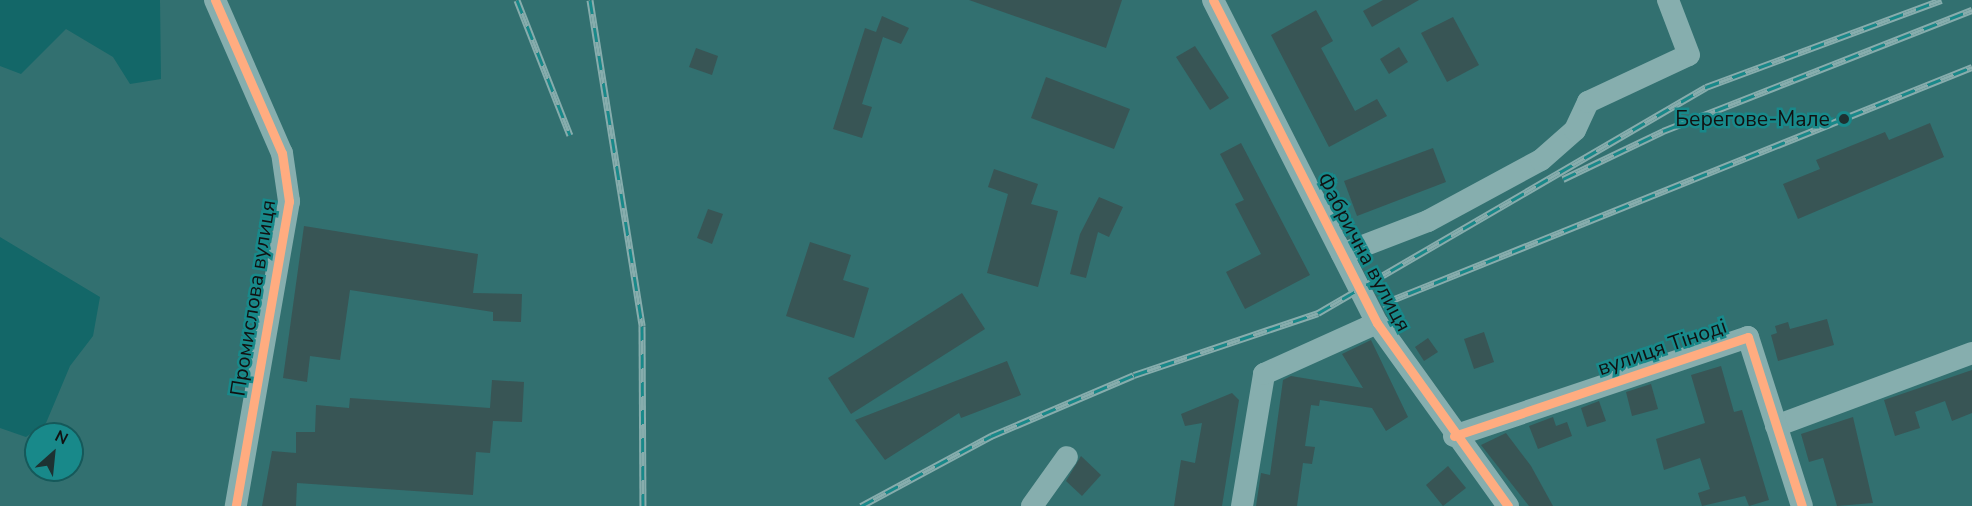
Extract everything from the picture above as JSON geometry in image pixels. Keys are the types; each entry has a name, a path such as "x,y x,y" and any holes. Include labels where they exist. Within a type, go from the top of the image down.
{"street":[{"name":"Промислова вулиця","path":"215,0 282,153 289,201 236,506"},
{"name":"Фабрична вулиця","path":"1213,0 1377,323 1454,436 1508,506"},
{"name":"Фабрична вулиця","path":"1342,254 1428,221 1541,160 1575,130 1588,102 1689,55 1668,0"},
{"path":"1242,506 1264,374 1377,323"},
{"name":"вулиця Тіноді","path":"1454,436 1748,337 1802,506"},
{"path":"1776,426 1972,353"},
{"path":"1032,506 1067,457"}],"water":[{"path":"0,0 160,0 161,79 130,84 113,57 66,29 21,74 0,66"},
{"path":"0,237 100,297 93,336 70,366 46,422 24,422 24,436 0,428"}],"building":[{"path":"969,0 1122,0 1106,48"},
{"path":"1383,0 1419,0 1372,27 1363,11"},
{"path":"1316,10 1333,41 1321,48 1355,111 1377,99 1387,116 1329,147 1271,35"},
{"path":"882,16 909,28 901,44 883,37 862,104 872,107 862,138 833,129 865,28 876,32"},
{"path":"1453,17 1479,65 1447,82 1421,33"},
{"path":"1195,46 1229,98 1210,110 1176,57"},
{"path":"1399,47 1408,62 1389,74 1380,59"},
{"path":"696,48 718,56 712,75 689,67"},
{"path":"1046,77 1130,109 1114,149 1031,118"},
{"path":"1930,123 1944,157 1798,219 1783,184 1820,169 1816,160 1885,132 1889,140"},
{"path":"1241,143 1310,275 1245,309 1226,272 1261,254 1235,204 1244,200 1220,154"},
{"path":"1433,148 1446,182 1357,216 1344,181"},
{"path":"994,169 1038,184 1031,204 1058,211 1038,287 987,273 1008,194 988,187"},
{"path":"1099,197 1123,207 1109,237 1098,232 1086,278 1070,274 1080,234"},
{"path":"708,209 723,214 712,244 697,238"},
{"path":"304,226 478,254 473,293 522,294 521,322 493,321 493,312 350,290 340,360 310,356 307,382 283,378"},
{"path":"810,242 851,255 843,280 869,288 854,338 786,316"},
{"path":"962,293 985,329 851,414 828,378"},
{"path":"1827,319 1834,345 1778,361 1771,335 1777,333 1775,326 1788,322 1790,329"},
{"path":"1484,332 1494,362 1474,369 1464,339"},
{"path":"1428,338 1438,352 1424,361 1415,347"},
{"path":"1371,340 1408,417 1386,431 1372,408 1320,400 1319,406 1311,405 1305,446 1315,447 1312,464 1303,463 1297,506 1256,506 1261,473 1270,475 1283,380 1291,376 1363,388 1342,354"},
{"path":"1007,361 1021,395 961,418 959,413 885,460 855,420"},
{"path":"1721,366 1734,412 1742,410 1769,500 1749,506 1745,496 1702,506 1698,493 1710,489 1700,458 1664,470 1656,439 1705,423 1691,375"},
{"path":"1972,370 1972,413 1952,421 1945,401 1915,412 1920,428 1895,436 1884,400"},
{"path":"492,380 524,382 522,422 493,421 490,453 476,452 473,495 297,483 296,506 262,506 272,451 296,453 296,432 315,432 316,405 349,408 350,398 490,408"},
{"path":"1651,384 1658,409 1632,416 1626,392"},
{"path":"1232,393 1239,400 1222,506 1174,506 1181,460 1195,463 1202,423 1185,426 1181,414"},
{"path":"1599,401 1606,421 1587,427 1581,408"},
{"path":"1553,417 1556,426 1567,422 1572,436 1538,449 1529,426"},
{"path":"1853,417 1873,503 1837,506 1823,458 1809,462 1801,434"},
{"path":"1506,433 1531,466 1553,506 1529,506 1481,445"},
{"path":"1081,456 1101,475 1082,496 1066,481"},
{"path":"1448,466 1466,488 1443,506 1426,485"}],"railway":[{"path":"517,0 570,135"},
{"path":"590,0 642,326 643,506"},
{"path":"861,506 991,436 1134,375 1318,313 1706,87 1941,0"},
{"path":"1563,179 1663,131 1972,10"},
{"path":"1382,304 1972,67"}],"cycle path":[{"path":"215,0 282,153 289,201 236,506"},
{"path":"1213,0 1377,323 1508,506"},
{"path":"1454,436 1748,337 1802,506"}],"place":[{"name":"Берегове-Мале","path":"1844,119"}]}
